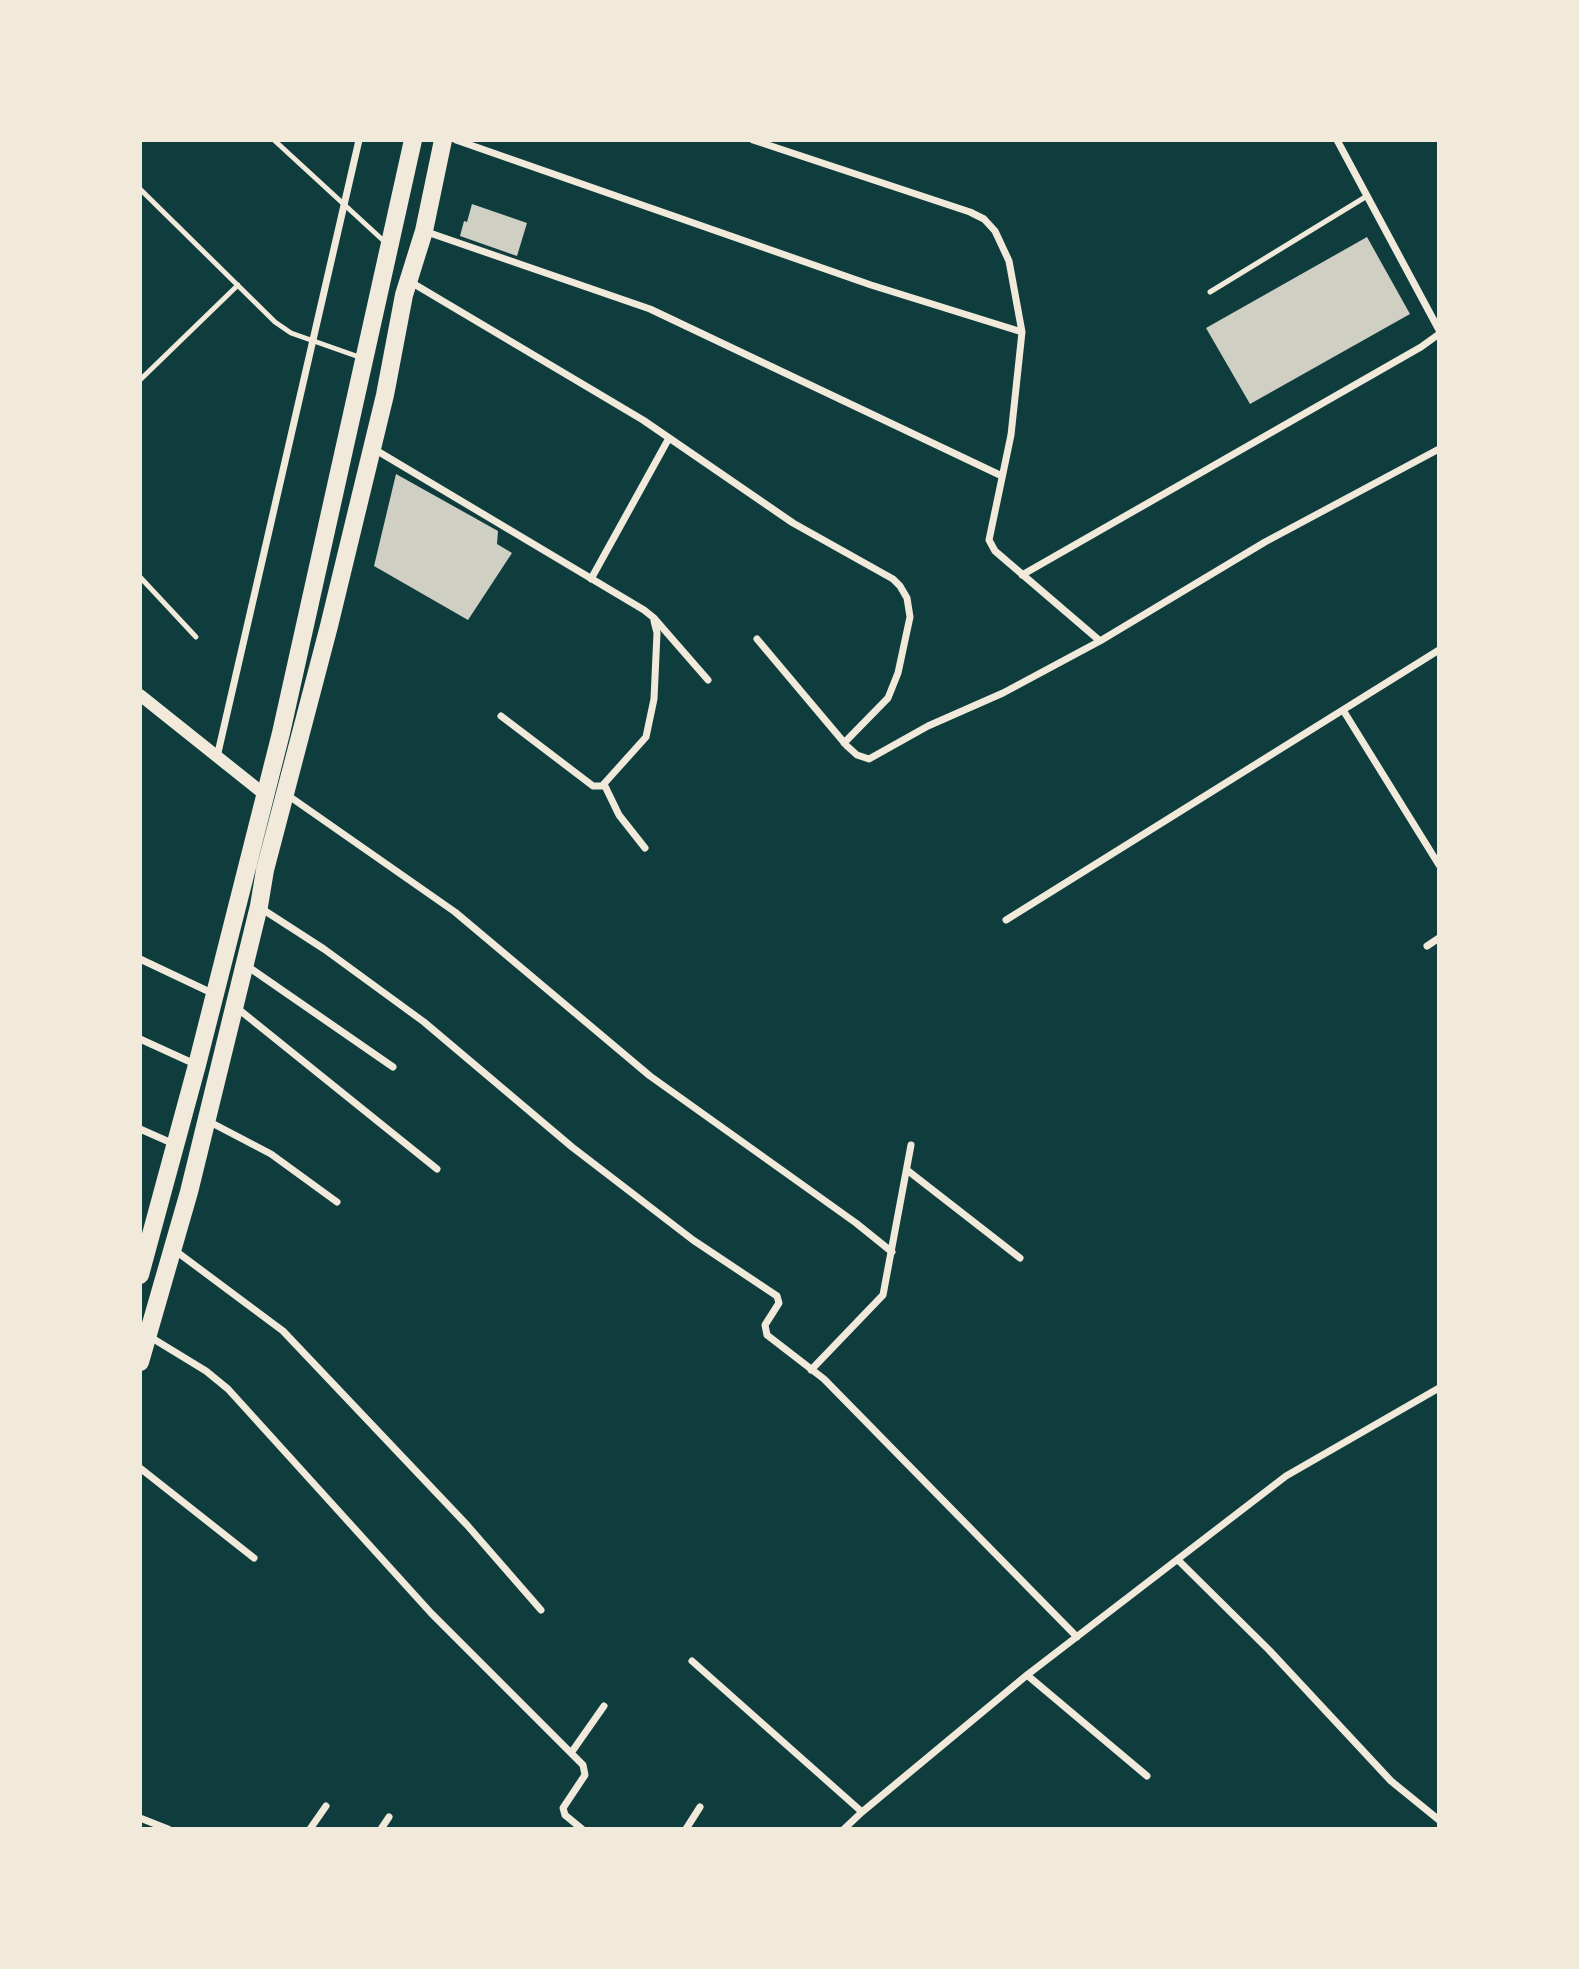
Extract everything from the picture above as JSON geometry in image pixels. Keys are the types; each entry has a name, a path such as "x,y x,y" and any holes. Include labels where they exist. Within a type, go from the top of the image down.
{"highway":[{"path":"140,1275 144,1244 197,1065 281,733 413,140"},
{"path":"140,1362 144,1334 172,1248 206,1120 265,870 330,626 384,395 407,281 424,231 443,140"},
{"path":"357,390 384,395"}],"street":[{"path":"217,758 359,140"},
{"path":"456,140 871,285 1022,332"},
{"path":"753,140 970,212 984,219 995,231 1009,261 1022,332 1011,435 989,540 995,551 1100,641"},
{"path":"1022,575 1421,347 1439,332 1337,140"},
{"path":"424,231 650,309 1002,477"},
{"path":"407,281 643,420 793,523 893,579 907,598 910,617 898,673 888,698 844,743"},
{"path":"591,579 669,438"},
{"path":"372,447 654,618 708,680"},
{"path":"757,639 844,743 857,755 869,758 928,726 1003,693 1100,641 1265,542 1439,449"},
{"path":"501,716 593,786 604,784 646,737 654,699 657,633 654,618"},
{"path":"1006,920 1439,650"},
{"path":"140,695 264,794"},
{"path":"1343,710 1439,865"},
{"path":"604,784 619,816 645,849"},
{"path":"285,794 455,912 650,1076 856,1223 892,1252"},
{"path":"258,906 324,949 424,1022 572,1147 693,1240 777,1296 779,1303 765,1325 765,1331 824,1379 1077,1637"},
{"path":"1427,946 1439,937"},
{"path":"140,959 215,995"},
{"path":"244,964 393,1067"},
{"path":"234,1005 438,1168"},
{"path":"140,1039 197,1065"},
{"path":"206,1120 271,1154 337,1202"},
{"path":"140,1129 175,1144"},
{"path":"811,1370 883,1295 911,1145"},
{"path":"906,1170 1020,1258"},
{"path":"172,1248 283,1331 467,1525 541,1610"},
{"path":"144,1334 206,1371 228,1390 432,1613 583,1765 585,1775 563,1808 582,1829"},
{"path":"844,1829 1027,1675 1179,1561 1286,1476 1439,1388"},
{"path":"140,1468 254,1558"},
{"path":"1179,1561 1269,1650 1391,1781 1439,1820"},
{"path":"692,1661 862,1812"},
{"path":"1027,1675 1147,1776"},
{"path":"571,1753 604,1706"},
{"path":"310,1829 326,1806"},
{"path":"686,1829 700,1807"},
{"path":"382,1829 390,1817"},
{"path":"140,1818 168,1829"}],"lane":[{"path":"274,140 389,245"},
{"path":"140,189 275,322 291,333 363,359"},
{"path":"1210,292 1367,197"},
{"path":"140,380 238,285"},
{"path":"140,577 196,637"}],"building":[{"path":"472,204 527,223 517,256 460,236"},
{"path":"1367,237 1410,314 1250,404 1206,328"},
{"path":"396,474 498,531 497,544 512,553 468,620 374,566"}]}
